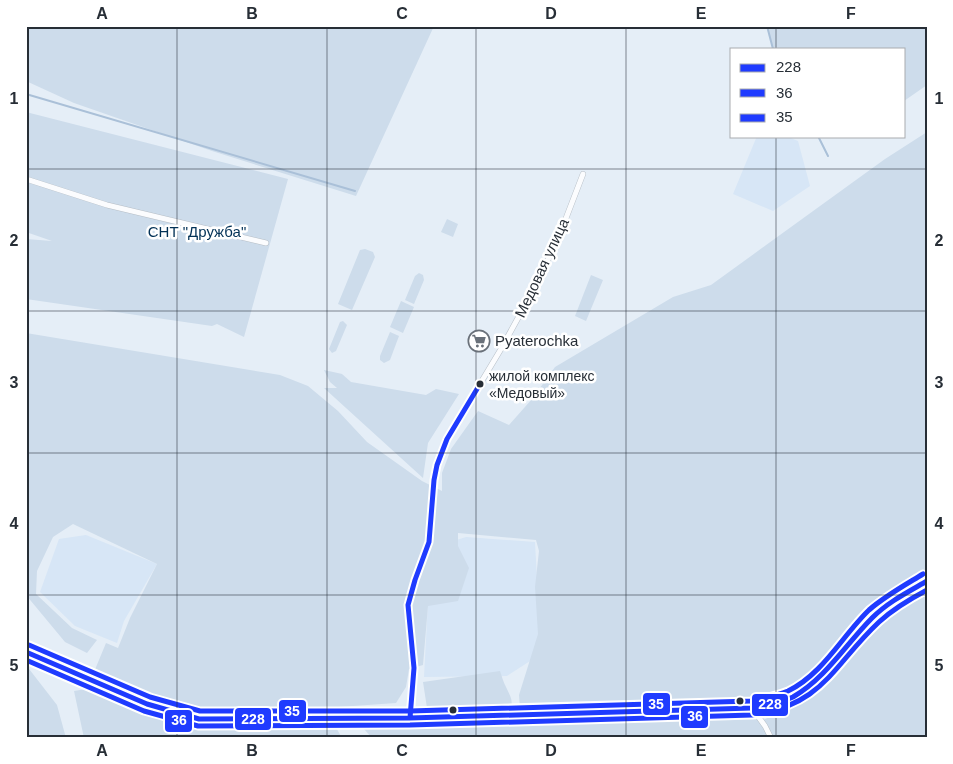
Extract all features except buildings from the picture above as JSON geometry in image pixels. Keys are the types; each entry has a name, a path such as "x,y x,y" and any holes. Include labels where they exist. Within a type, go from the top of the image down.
{"main road":[{"path":"26,652 147,704 199,719 410,718 752,708 776,704 805,690 823,674 880,611 927,581"}],"street":[{"name":"Медовая улица","path":"410,718 414,668 408,605 429,542 437,465 447,439 512,331 535,287 558,239 583,174"},
{"path":"26,179 107,205 266,243"},
{"path":"752,708 765,726 770,738"}],"shaded area":[{"path":"756,138 791,138 798,141 810,186 773,211 733,194"},
{"path":"86,535 157,564 124,621 117,643 75,626 40,592 59,539"},
{"path":"466,537 535,542 541,654 507,676 424,677 428,602 444,544"}],"green space":[{"path":"26,26 434,26 356,196 212,151 74,103 26,81"},
{"path":"767,26 927,26 927,85 906,100 906,48 773,48"},
{"name":"СНТ \"Дружба\"","path":"26,112 288,179 244,337 217,324 212,326 26,299 26,239 52,241 26,232"},
{"path":"927,132 927,575 883,600 859,620 821,670 803,685 784,696 727,701 520,709 519,695 538,634 535,587 539,551 536,540 458,533 458,546 469,568 458,601 428,606 423,665 409,669 406,687 396,703 201,712 151,696 94,672 106,643 118,648 130,618 157,564 73,524 53,537 37,571 36,594 72,628 97,640 87,653 65,642 26,595 26,333 280,375 308,386 338,411 367,442 422,481 442,491 442,473 451,449 478,411 509,425 532,399 555,367 673,297 711,285 885,159"},
{"path":"447,219 458,224 453,237 441,232"},
{"path":"365,249 373,252 375,257 352,310 338,304 360,250"},
{"path":"419,273 423,275 424,280 414,304 405,300 415,276"},
{"path":"591,275 603,280 586,321 575,316"},
{"path":"401,301 414,307 403,333 390,327"},
{"path":"343,321 347,325 336,351 332,353 329,349 340,322"},
{"path":"390,332 399,336 390,360 384,363 380,360 380,356"},
{"path":"324,370 342,374 351,382 426,395 436,389 459,394 428,443 423,478 324,388 337,388 330,382"},
{"path":"927,587 927,738 773,738 763,720 783,711 823,682 877,619 896,605"},
{"path":"26,665 57,705 66,738 26,738"},
{"path":"500,671 511,698 510,710 430,711 427,708 423,682"},
{"path":"99,687 155,716 196,729 334,724 342,738 84,738 74,691"},
{"path":"727,715 758,720 769,738 372,738 364,729"}],"waterway":[{"path":"767,26 773,48"},
{"path":"26,94 355,191"},
{"path":"819,138 828,156"}],"transit line":[{"name":"228","path":"410,718 414,668 408,605 429,542 437,465 447,439 480,384"},
{"name":"35","path":"29,645 150,697 200,711 410,711 751,701 783,693 800,684 822,665 869,610 888,595 923,574"},
{"name":"228","path":"26,652 147,704 199,719 410,718 752,708 783,701 805,689 826,671 878,612 927,581"},
{"name":"36","path":"26,660 144,711 198,726 410,725 752,715 776,710 796,702 811,693 825,681 879,622 902,604 927,590"}],"place":[{"name":"Pyaterochka","path":"479,341"},
{"name":"жилой комплекс «Медовый»","path":"480,384"}]}
